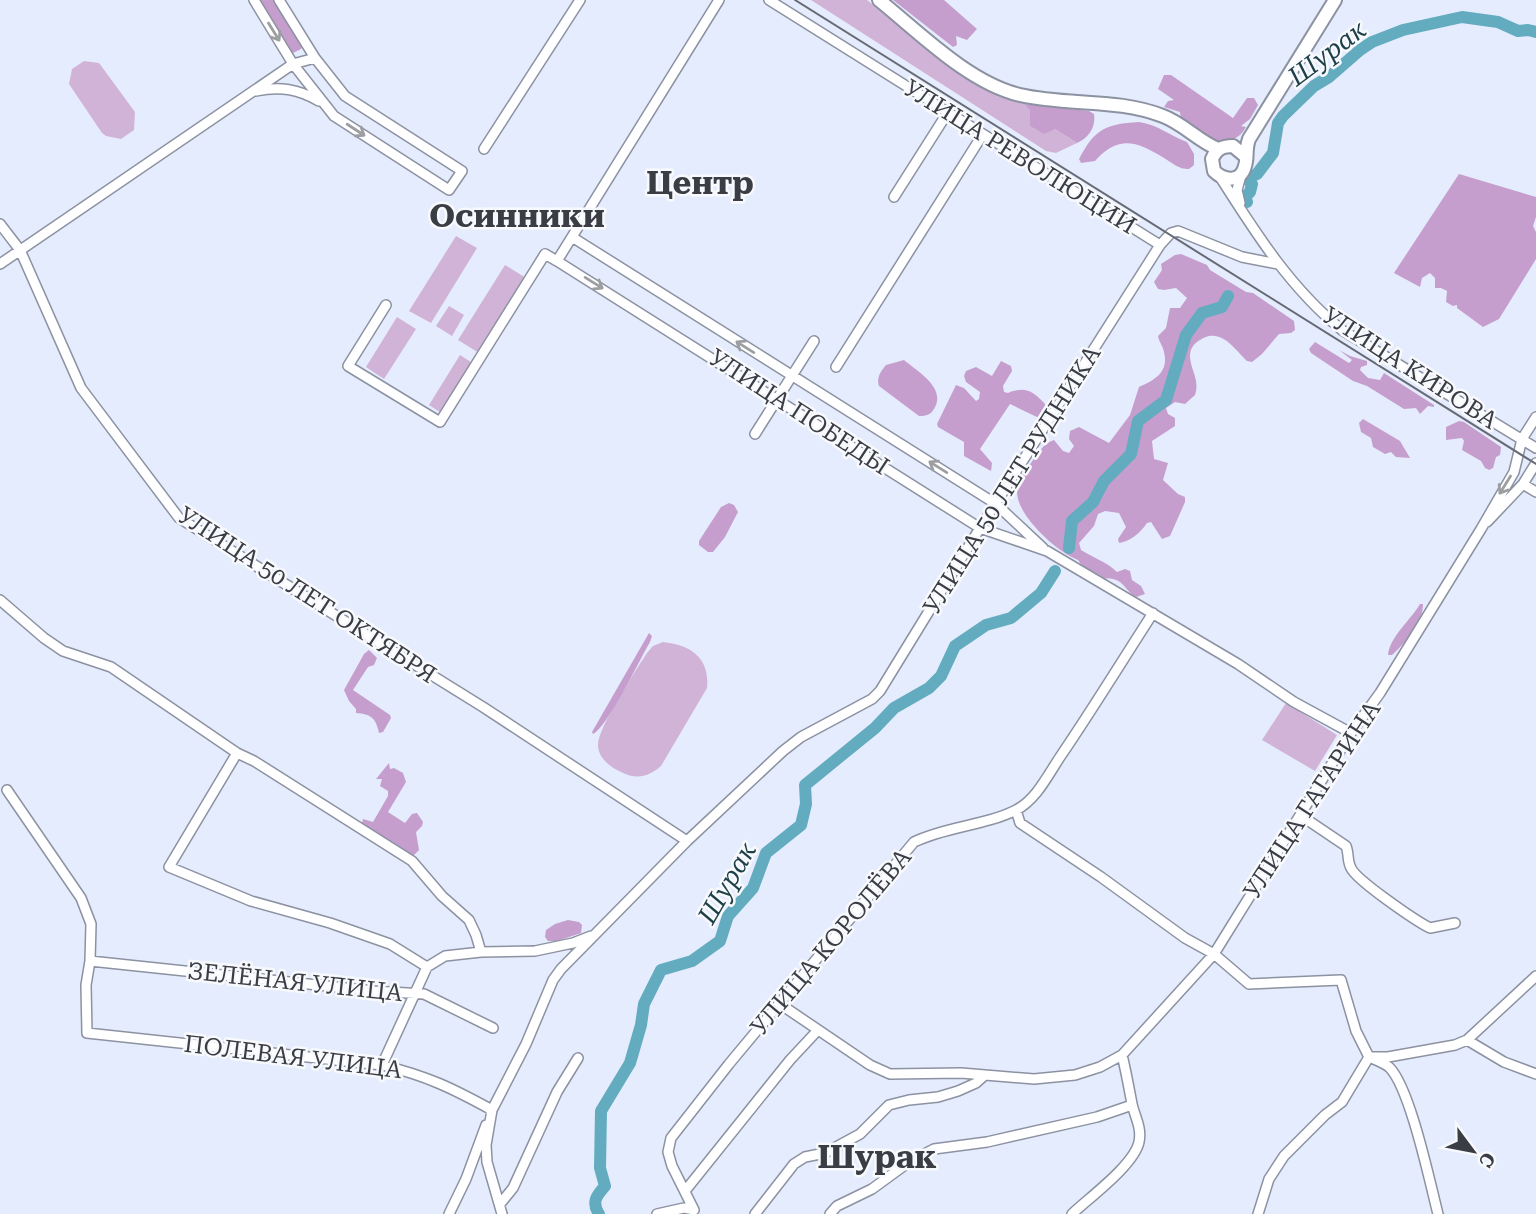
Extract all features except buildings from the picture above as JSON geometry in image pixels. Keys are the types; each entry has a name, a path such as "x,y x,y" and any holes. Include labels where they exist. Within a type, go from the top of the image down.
{"main road":[{"path":"879,0 967,70 997,87 1045,100 1127,105 1176,122 1205,144 1218,149"},
{"path":"1189,132 1220,177 1230,180 1241,175 1245,167 1249,139 1335,0"},
{"path":"1212,165 1218,149 1249,139"},
{"path":"1233,146 1245,156"}],"street":[{"path":"254,0 293,64 334,116 449,190 462,172 345,96 315,58 279,0"},
{"path":"484,149 580,0"},
{"path":"386,305 348,366 440,422 545,254 557,261 719,0"},
{"name":"УЛИЦА РЕВОЛЮЦИИ","path":"769,0 1160,245 1171,233 1178,231 1242,257 1278,264"},
{"path":"0,264 293,64 315,58"},
{"path":"251,93 286,89 307,94 324,104"},
{"path":"894,197 948,111"},
{"path":"836,368 983,134"},
{"path":"1241,175 1237,190 1242,211"},
{"name":"УЛИЦА КИРОВА","path":"1220,177 1278,264 1307,299 1342,330 1536,448"},
{"name":"УЛИЦА 50 ЛЕТ ОКТЯБРЯ","path":"0,223 20,250 81,388 179,518 475,703 687,841"},
{"name":"УЛИЦА ПОБЕДЫ","path":"572,237 996,503 1047,551"},
{"name":"УЛИЦА 50 ЛЕТ РУДНИКА","path":"492,1110 526,1044 553,980 569,961 687,841 783,751 801,737 872,699 880,691 1160,245"},
{"name":"УЛИЦА ПОБЕДЫ","path":"557,261 980,528 1047,551 1238,664 1294,702 1351,733"},
{"path":"755,434 814,341"},
{"name":"УЛИЦА ГАГАРИНА","path":"1122,1055 1214,954 1481,529 1517,465 1522,439 1536,417"},
{"name":"УЛИЦА ГАГАРИНА","path":"1481,529 1523,484 1536,463"},
{"path":"1523,484 1536,492"},
{"path":"0,600 63,651 111,667 237,752 412,861 442,896 469,920 481,952"},
{"name":"УЛИЦА КОРОЛЁВА","path":"696,1212 672,1166 668,1152 671,1138 914,842 932,834 1016,810 1035,794 1153,613"},
{"path":"237,752 169,867 251,901 330,923 390,944 427,967"},
{"path":"7,790 81,898 91,924 90,961"},
{"path":"1016,810 1020,823 1185,938 1214,954 1249,984 1341,980 1356,1031 1370,1057 1388,1066 1400,1082 1438,1214"},
{"path":"1300,815 1346,846 1349,866 1355,874 1394,904 1430,928 1455,923"},
{"path":"383,1065 427,967 445,957 481,952 535,951 573,943 596,934"},
{"name":"ЗЕЛЁНАЯ УЛИЦА","path":"90,961 424,994 493,1028"},
{"name":"ПОЛЕВАЯ УЛИЦА","path":"90,961 86,985 87,1033 383,1065 423,1075 492,1110"},
{"path":"1370,1057 1388,1057 1455,1045 1467,1040 1536,976"},
{"path":"780,1004 870,1065 891,1074 961,1073 1034,1079 1075,1075 1100,1067 1122,1055 1138,1121 1139,1139 1136,1151 1126,1165 1072,1214"},
{"name":"УЛИЦА КОРОЛЁВА","path":"685,1191 790,1060 818,1030"},
{"path":"1467,1040 1504,1062 1536,1074"},
{"path":"1258,1214 1269,1179 1284,1156 1342,1102 1370,1057"},
{"path":"501,1209 557,1092 578,1058"},
{"path":"755,1214 794,1164 805,1157 825,1153 860,1134 889,1105 958,1091 976,1083 985,1075"},
{"path":"830,1214 837,1206 872,1189 909,1162 933,1149 987,1142 1097,1118 1132,1105"},
{"path":"492,1110 486,1144 487,1162 501,1209"},
{"path":"449,1214 466,1179 492,1110"},
{"name":"УЛИЦА КОРОЛЁВА","path":"657,1214 684,1208 696,1212"}],"shaded area":[{"path":"258,0 277,0 303,44 301,49 293,53 288,51"},
{"path":"811,0 867,0 951,68 1000,97 1024,104 1030,111 1031,126 1037,130 1055,129 1077,143 1056,153 1046,151"},
{"path":"893,0 944,0 977,29 967,40 956,36 957,45 953,47"},
{"path":"84,61 99,63 135,112 134,130 121,139 102,133 69,84 72,69"},
{"path":"1164,75 1171,75 1233,118 1247,98 1254,98 1258,105 1250,119 1241,126 1246,127 1238,137 1218,142 1181,119 1180,112 1164,107 1168,101 1174,100 1158,89"},
{"path":"1024,104 1089,111 1094,114 1093,128 1077,143 1055,129 1044,134 1030,126 1030,111"},
{"path":"1139,122 1187,142 1194,154 1194,165 1189,169 1176,166 1154,152 1128,143 1112,147 1095,161 1081,163 1079,159 1090,141 1102,130 1118,124"},
{"path":"1459,174 1536,197 1533,226 1536,232 1536,259 1499,319 1483,327 1457,308 1457,305 1446,302 1447,291 1435,288 1435,278 1430,273 1422,278 1420,287 1394,273"},
{"path":"456,236 477,248 431,323 409,311"},
{"path":"1181,254 1207,265 1210,270 1246,292 1253,293 1294,321 1295,330 1279,334 1252,362 1247,361 1225,339 1219,337 1205,337 1191,350 1190,357 1196,380 1195,395 1185,404 1175,402 1166,408 1168,414 1175,418 1175,426 1152,441 1154,459 1168,463 1163,480 1185,497 1170,536 1162,539 1151,522 1131,538 1119,543 1118,539 1126,527 1119,513 1105,511 1098,514 1094,526 1079,543 1081,550 1117,572 1125,569 1130,571 1132,580 1141,586 1145,594 1136,597 1120,582 1102,578 1049,541 1024,512 1017,488 1023,473 1046,444 1054,440 1063,451 1069,453 1074,446 1069,439 1070,431 1079,427 1109,443 1130,415 1139,387 1163,370 1165,359 1158,336 1166,328 1170,308 1180,308 1187,298 1176,288 1158,289 1154,282 1162,270 1161,264"},
{"path":"505,265 526,278 479,353 458,340"},
{"path":"449,306 464,315 452,336 436,326"},
{"path":"397,317 416,329 384,379 366,367"},
{"path":"1315,342 1349,363 1352,360 1339,350 1367,361 1367,365 1360,370 1368,378 1380,380 1384,373 1434,407 1428,406 1420,414 1416,408 1404,409 1367,386 1353,381 1311,353 1309,349"},
{"path":"460,355 474,364 443,414 429,405"},
{"path":"904,360 934,387 937,401 928,415 919,416 879,386 879,377 886,365"},
{"path":"1001,361 1011,366 1012,371 1003,386 1004,392 1028,391 1045,404 1045,411 1039,418 1010,404 980,449 992,463 991,471 964,456 964,442 937,424 956,385 964,388 976,401 979,399 980,392 966,382 966,371 976,367 992,376"},
{"path":"1363,419 1400,441 1410,458 1396,457 1391,452 1385,454 1373,447 1371,438 1361,432 1359,423"},
{"path":"1459,421 1501,447 1493,468 1485,468 1481,461 1462,450 1462,438 1446,440 1446,427"},
{"path":"729,503 734,505 738,512 725,537 713,552 708,552 699,545 699,541 721,507"},
{"path":"1420,604 1423,604 1420,618 1412,632 1392,655 1388,655 1397,635"},
{"path":"649,633 652,636 650,642 623,692 593,734 592,732"},
{"path":"663,642 682,646 697,655 705,669 707,688 661,766 647,775 632,776 605,762 598,745 604,725 647,653 653,646"},
{"path":"369,650 377,658 353,690 390,715 383,732 379,733 372,718 356,713 344,690 364,654"},
{"path":"1286,703 1337,735 1315,771 1262,740"},
{"path":"389,763 390,769 394,768 403,773 406,782 388,812 405,823 412,814 417,813 423,822 416,832 419,850 413,856 362,823 363,819 373,822 388,796 388,791 380,786 382,779 376,779"},
{"path":"568,920 582,925 581,933 557,941 548,941 545,937 546,930"}],"waterway":[{"name":"Шурак","path":"1247,202 1245,197 1252,184 1250,177 1257,174 1273,153 1278,123 1283,116 1314,86 1372,42 1403,30 1462,17 1498,22 1518,31 1536,32"},
{"name":"Шурак","path":"1069,548 1072,521 1093,502 1104,481 1131,454 1138,421 1166,400 1186,335 1202,313 1222,307 1228,296"},
{"name":"Шурак","path":"599,1214 595,1202 605,1186 600,1168 601,1111 630,1063 644,1004 661,970 692,961 720,941 728,916 753,888 766,853 801,825 806,804 805,785 875,728 894,708 929,688 941,676 955,646 986,625 1011,618 1041,593 1055,571"}],"tram line":[{"path":"795,0 1536,464"}],"district":[{"name":"Центр","path":"700,183"},
{"name":"Осинники","path":"517,216"},
{"name":"Шурак","path":"877,1157"}]}
